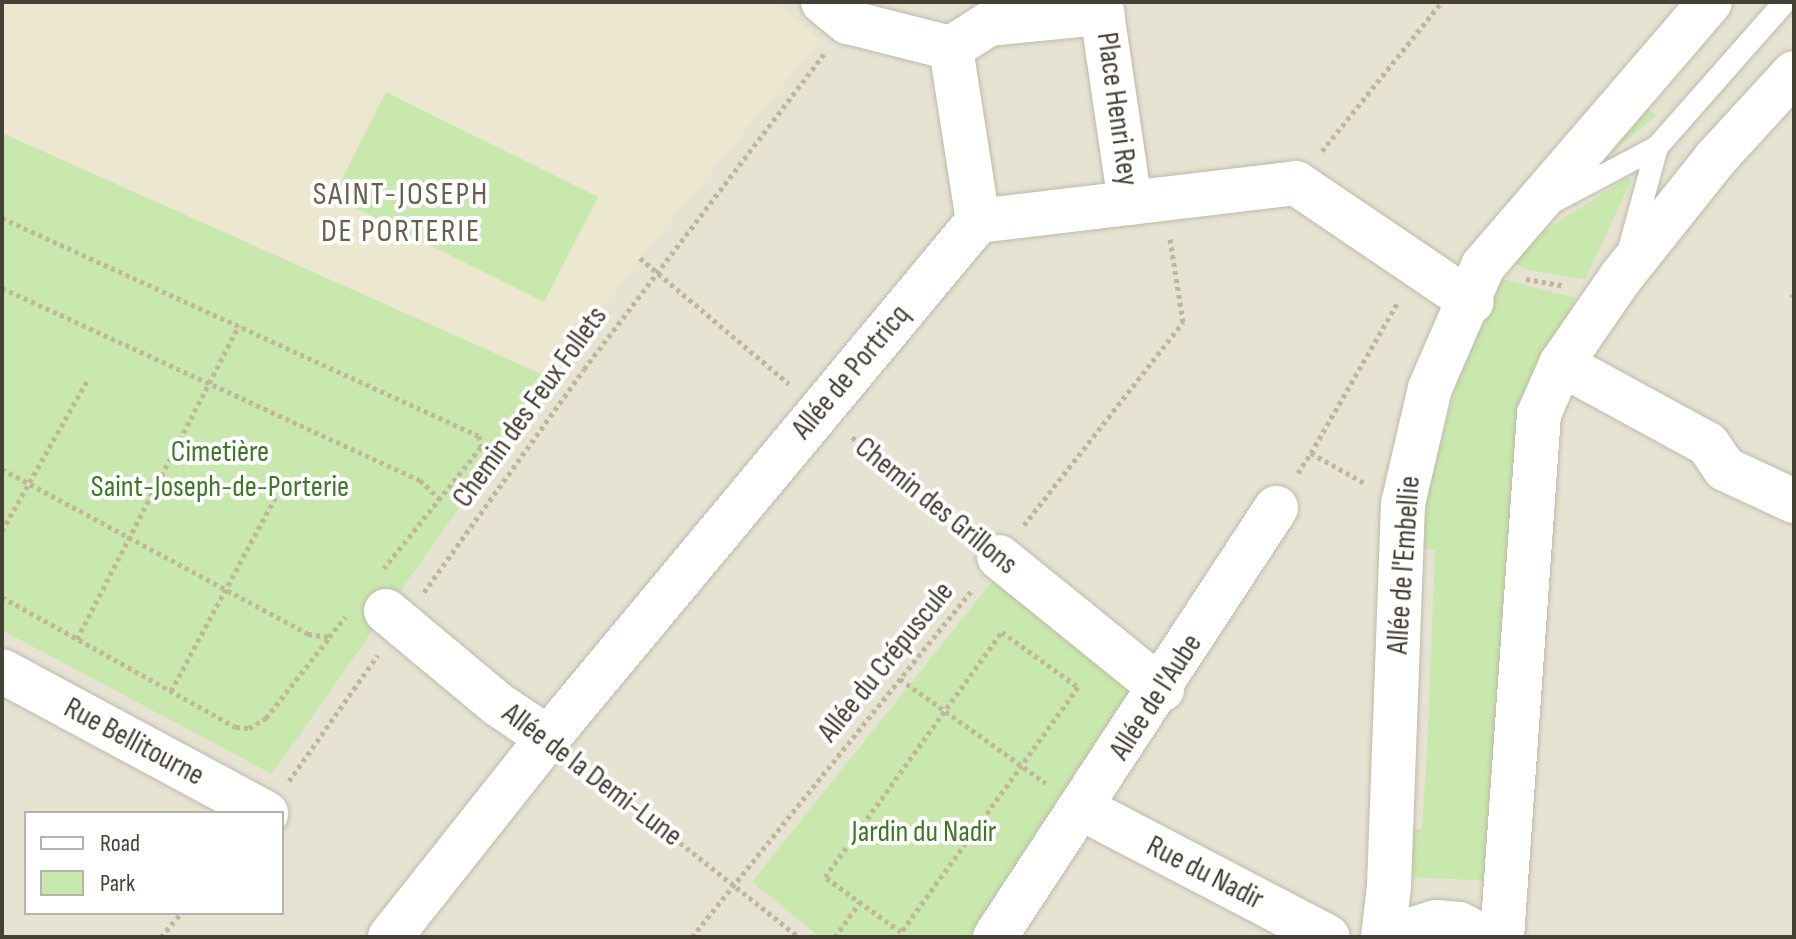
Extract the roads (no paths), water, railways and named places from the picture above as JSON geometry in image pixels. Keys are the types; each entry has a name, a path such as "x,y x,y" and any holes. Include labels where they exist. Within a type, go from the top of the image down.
{"street":[{"path":"823,2 848,22 951,48 978,221 1296,183 1420,264 1477,284"},
{"name":"Allée de l'Embellie","path":"1485,937 1459,924 1436,922 1385,937 1403,504 1430,388 1477,284 1522,218 1710,2"},
{"name":"Place Henri Rey","path":"951,48 989,24 1108,7 1147,200"},
{"path":"1502,937 1539,414 1561,364 1613,288 1716,158 1794,73"},
{"name":"Allée de Portricq","path":"390,937 548,738 978,221"},
{"path":"1561,364 1708,444 1725,469 1794,501"},
{"name":"Allée de l'Aube","path":"995,937 1162,689 1276,508"},
{"name":"Chemin des Grillons","path":"999,557 1162,689"},
{"name":"Allée de la Demi-Lune","path":"381,602 499,705 548,738"},
{"name":"Rue Bellitourne","path":"2,671 262,811"},
{"name":"Rue du Nadir","path":"1083,809 1328,937"}],"lane":[{"path":"1522,218 1657,147 1785,2"},
{"path":"1613,288 1657,147"}],"district":[{"name":"SAINT-JOSEPH DE PORTERIE","path":"401,214"}],"park label":[{"name":"Cimetière Saint-Joseph-de-Porterie","path":"220,469"},
{"name":"Jardin du Nadir","path":"924,832"}]}
